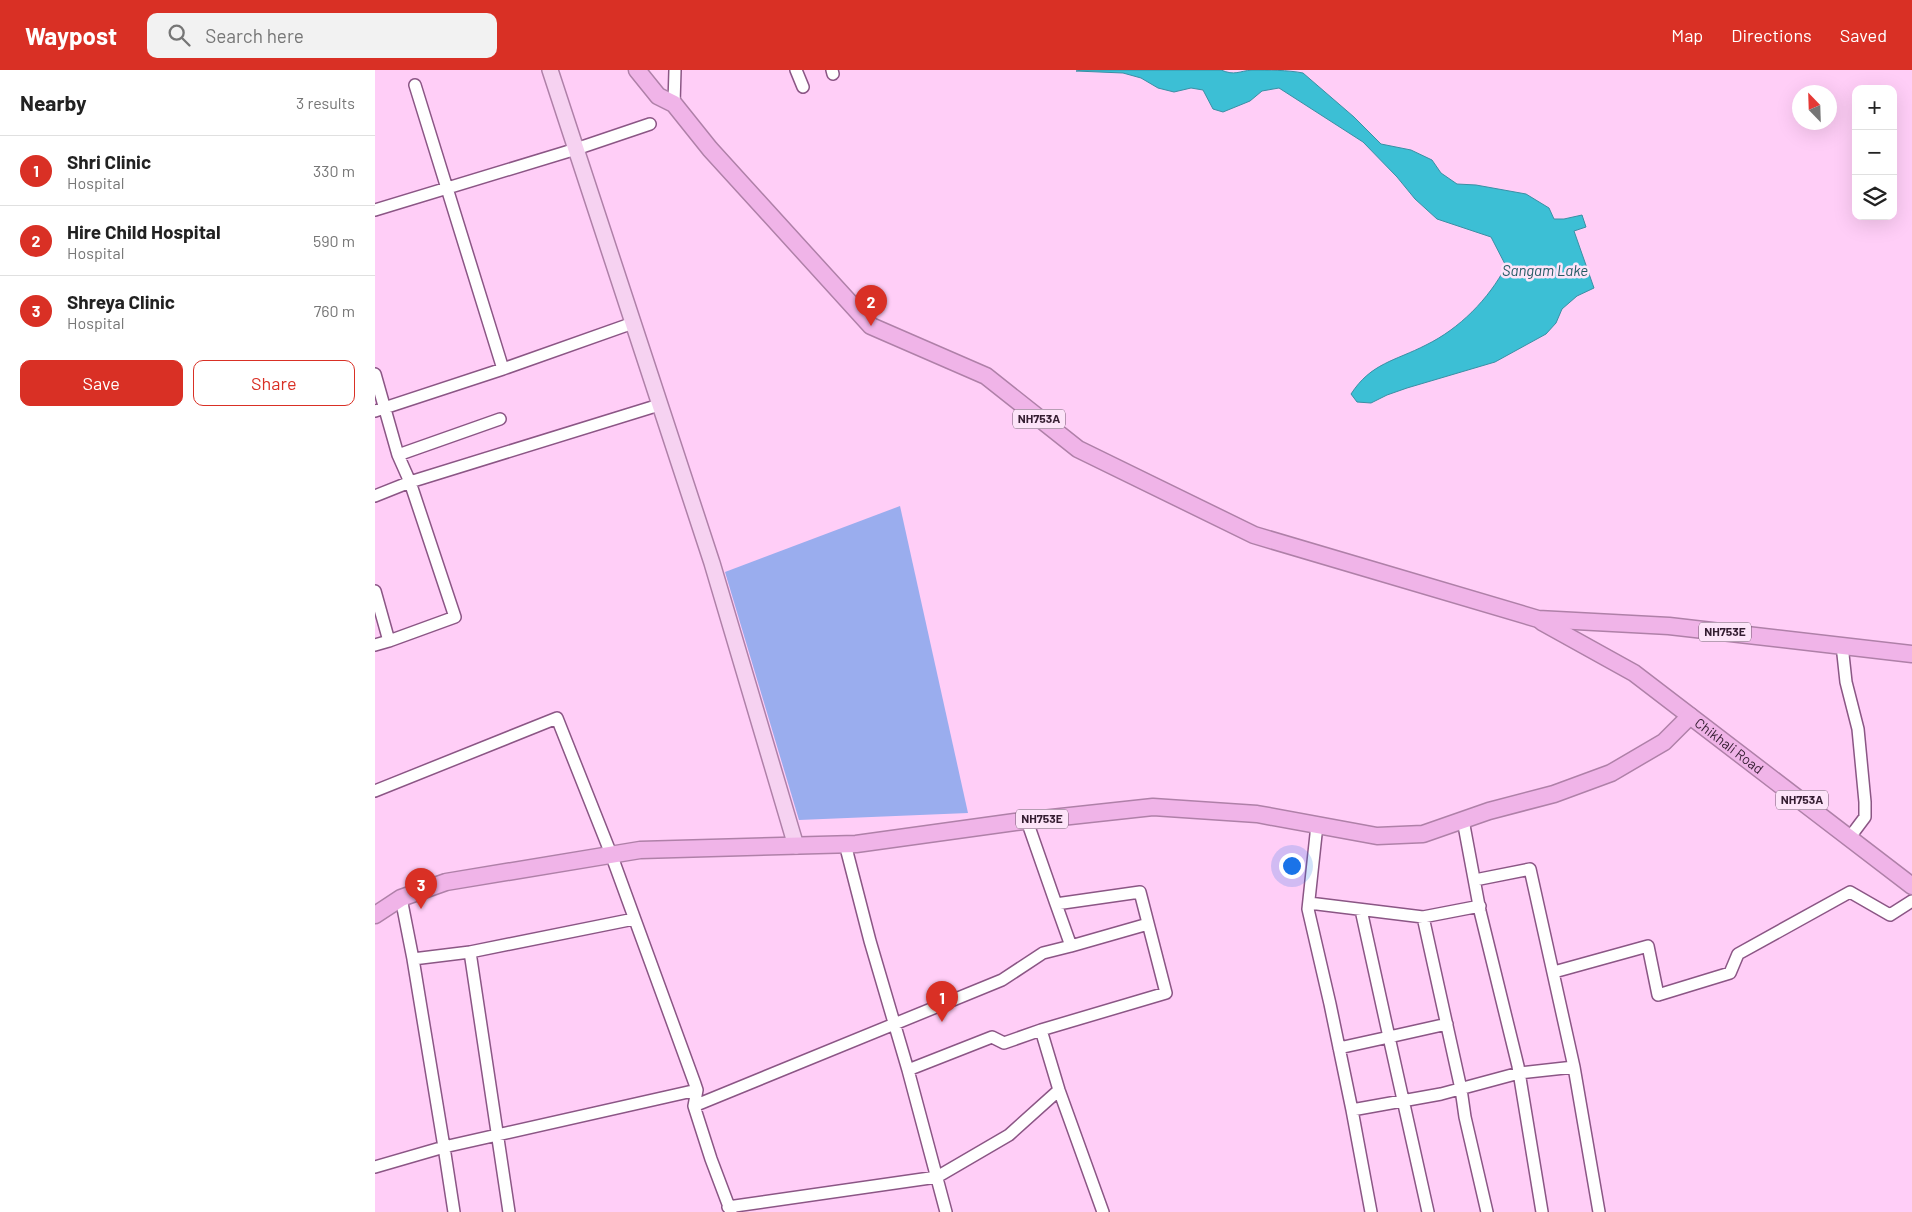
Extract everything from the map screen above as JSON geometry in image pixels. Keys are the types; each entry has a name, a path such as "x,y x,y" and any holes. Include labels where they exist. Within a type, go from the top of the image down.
{"highway":[{"name":"NH753A","path":"637,70 659,96 674,104 710,149 871,326 986,376 1078,448 1254,535 1538,619"},
{"name":"NH753E","path":"1538,619 1669,626 1912,654"},
{"name":"Chikhali Road","path":"1538,619 1634,673 1912,886"},
{"name":"NH753E","path":"375,915 401,898 446,882 611,854 640,850 845,844 1027,820 1153,807 1257,814 1377,836 1423,834 1463,820 1554,794 1611,773 1664,742 1691,716"}],"main road":[{"path":"550,70 712,563 796,846"}],"street":[{"path":"674,104 675,70"},
{"path":"796,70 803,87"},
{"path":"415,85 503,369"},
{"path":"375,210 576,149 650,124"},
{"path":"380,410 633,323"},
{"path":"375,374 380,410 410,482 455,617 375,645"},
{"path":"375,496 410,482 659,405"},
{"path":"398,455 500,418"},
{"path":"375,591 389,641"},
{"path":"1842,645 1846,682 1858,728 1865,802 1865,817 1850,837"},
{"path":"375,791 557,718 611,854 697,1090 694,1106 729,1210 937,1177 1009,1135 1059,1090"},
{"path":"1027,820 1071,946"},
{"path":"1463,820 1479,906 1519,1074 1542,1212"},
{"path":"1317,825 1308,909 1352,1110 1371,1212"},
{"path":"845,844 946,1212"},
{"path":"1475,880 1530,869 1574,1067 1599,1212"},
{"path":"908,1070 992,1037 1004,1043 1166,992 1140,892 1056,904"},
{"path":"1554,972 1648,946 1658,994 1730,973 1738,954 1850,892 1890,915 1912,901"},
{"path":"401,898 413,959 454,1212"},
{"path":"1309,903 1423,917 1479,906"},
{"path":"1361,910 1405,1101 1428,1212"},
{"path":"1423,917 1487,1212"},
{"path":"413,959 470,952 635,919"},
{"path":"694,1106 1002,980 1043,953 1148,924"},
{"path":"470,952 509,1212"},
{"path":"1339,1048 1447,1024"},
{"path":"1041,1030 1059,1090 1103,1212"},
{"path":"1352,1110 1461,1089 1519,1074 1574,1067"},
{"path":"375,1166 496,1134 697,1090"}],"shaded area":[{"path":"900,506 968,813 799,820 725,572"}],"water":[{"name":"Sangam Lake","path":"1221,70 1234,73 1265,70 1303,73 1354,117 1381,144 1411,150 1432,160 1441,173 1457,184 1476,185 1526,194 1549,208 1554,219 1582,215 1586,227 1574,231 1594,288 1577,296 1562,309 1556,323 1546,334 1495,362 1407,388 1371,403 1357,402 1351,394 1375,369 1450,331 1472,312 1491,290 1506,266 1491,237 1437,219 1415,199 1397,177 1363,142 1279,88 1262,91 1250,101 1223,112 1213,109 1203,90 1191,88 1174,92 1158,88 1141,78 1123,73 1076,71"}],"place":[{"name":"Hire Child Hospital","path":"871,326"},
{"name":"Shreya Clinic","path":"421,909"},
{"name":"Shri Clinic","path":"942,1022"}]}
